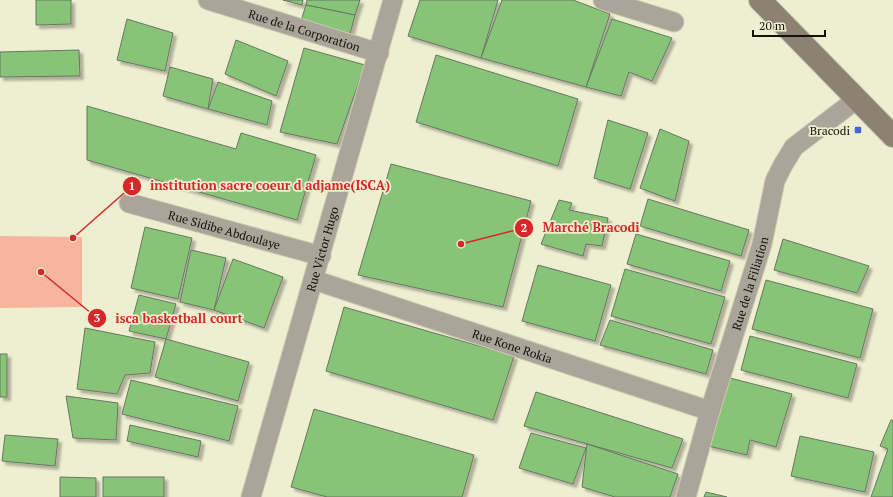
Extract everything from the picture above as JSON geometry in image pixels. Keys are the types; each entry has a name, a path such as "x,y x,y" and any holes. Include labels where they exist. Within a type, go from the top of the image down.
{"main road":[{"path":"760,0 893,136"}],"street":[{"name":"Rue de la Corporation","path":"208,0 378,52"},
{"name":"Rue Victor Hugo","path":"251,497 393,0"},
{"path":"603,0 674,22"},
{"name":"Rue de la Filiation","path":"686,497 710,411 762,244 775,180 794,147 857,99"},
{"name":"Rue Sidibe Abdoulaye","path":"129,203 321,256"},
{"name":"Rue Kone Rokia","path":"314,280 710,411"}],"shaded area":[{"path":"0,236 82,237 82,307 0,308"}],"building":[{"path":"36,0 71,0 71,24 36,25"},
{"path":"283,0 303,0 302,5"},
{"path":"307,0 360,0 355,15 306,5"},
{"path":"420,0 498,0 481,58 408,36"},
{"path":"502,0 573,0 610,14 586,87 481,58"},
{"path":"306,5 355,15 349,38 299,27"},
{"path":"127,19 173,33 165,71 117,60"},
{"path":"612,19 672,38 652,81 629,72 621,96 586,87"},
{"path":"236,40 288,61 276,96 225,74"},
{"path":"304,48 365,65 337,144 280,132"},
{"path":"79,50 80,76 0,77 0,52"},
{"path":"436,55 578,99 558,166 416,122"},
{"path":"170,67 213,79 208,109 163,96"},
{"path":"218,82 272,101 267,125 208,109"},
{"path":"87,106 236,149 241,133 316,155 297,220 87,160"},
{"path":"608,120 648,133 630,189 594,178"},
{"path":"660,129 689,141 675,201 640,188"},
{"path":"391,164 531,201 503,307 358,275"},
{"path":"648,199 749,230 741,256 640,226"},
{"path":"559,200 572,203 569,210 608,218 602,246 586,244 583,256 541,244"},
{"path":"145,227 192,238 178,299 131,288"},
{"path":"636,234 730,261 721,291 627,264"},
{"path":"783,239 869,266 857,293 774,270"},
{"path":"191,250 226,258 214,310 180,302"},
{"path":"233,259 283,277 264,328 214,310"},
{"path":"538,265 611,285 595,341 522,321"},
{"path":"625,269 725,297 711,344 611,316"},
{"path":"766,280 873,309 860,358 752,329"},
{"path":"139,295 176,304 166,339 129,331"},
{"path":"344,307 514,356 493,420 326,371"},
{"path":"610,320 713,350 706,374 600,345"},
{"path":"85,328 155,342 150,373 125,375 117,394 77,389"},
{"path":"750,336 857,364 848,398 741,370"},
{"path":"166,339 249,362 238,401 155,377"},
{"path":"0,354 7,354 7,397 0,397"},
{"path":"730,378 792,394 776,447 750,440 747,455 708,446"},
{"path":"131,380 238,406 229,441 122,414"},
{"path":"536,392 683,439 672,468 524,426"},
{"path":"66,396 118,403 116,440 73,438"},
{"path":"314,409 474,455 462,497 327,497 291,487"},
{"path":"891,420 893,420 893,497 871,497 888,449 880,446"},
{"path":"130,425 201,441 198,457 127,441"},
{"path":"531,433 586,448 573,484 519,468"},
{"path":"5,435 58,439 55,466 2,461"},
{"path":"800,436 874,452 865,492 791,476"},
{"path":"587,444 678,474 670,497 615,497 582,487"},
{"path":"60,477 96,478 96,497 60,497"},
{"path":"103,477 164,477 164,497 103,497"},
{"path":"706,492 727,497 704,497"}],"place":[{"name":"Bracodi","path":"858,130"},
{"name":"institution sacre coeur d adjame(ISCA)","path":"73,238"},
{"name":"Marché Bracodi","path":"461,244"},
{"name":"isca basketball court","path":"41,272"}]}
